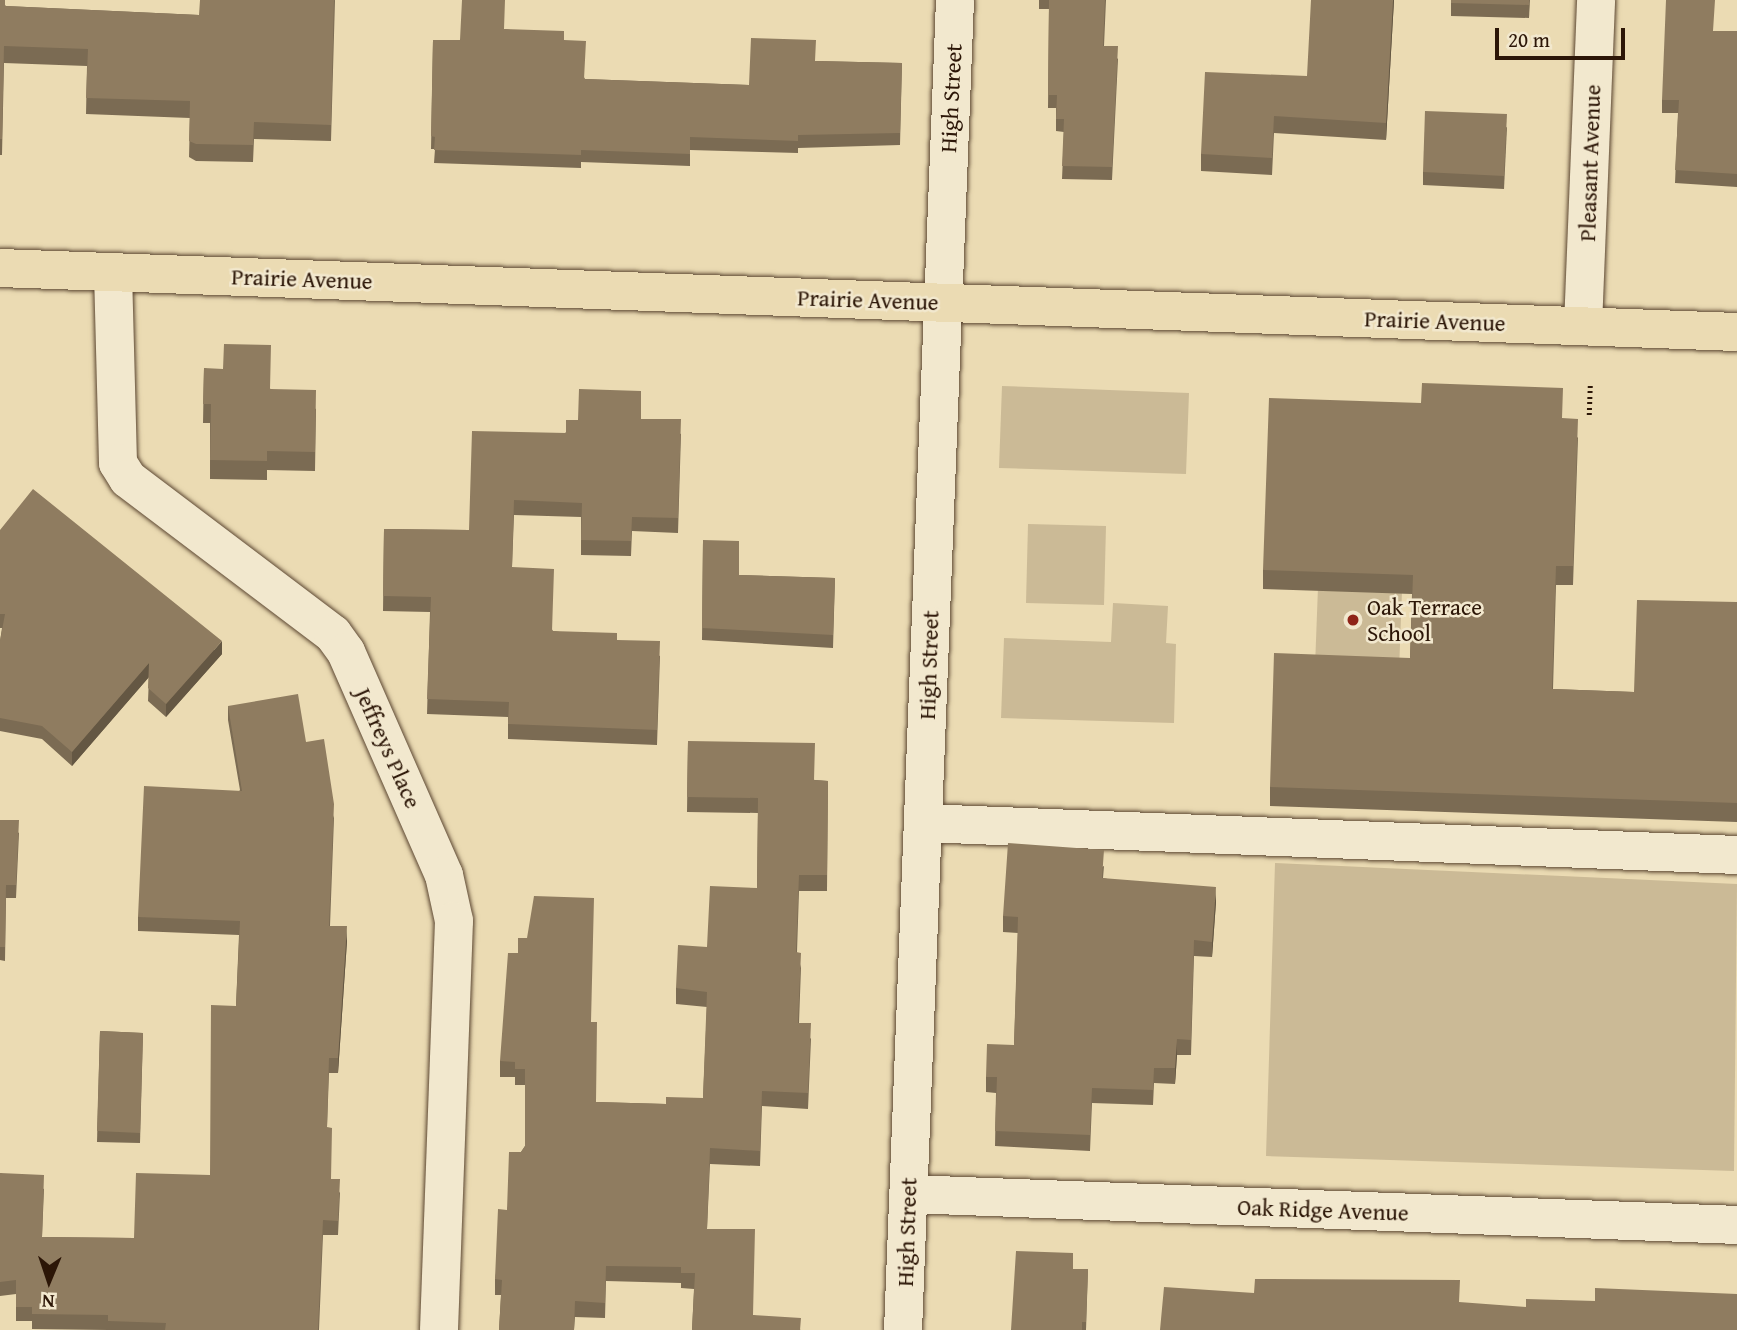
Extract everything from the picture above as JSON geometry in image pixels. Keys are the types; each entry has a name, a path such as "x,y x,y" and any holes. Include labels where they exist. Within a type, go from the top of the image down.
{"main road":[{"name":"Prairie Avenue","path":"0,268 1737,332"}],"street":[{"name":"High Street","path":"903,1330 955,0"},
{"name":"Pleasant Avenue","path":"1583,326 1596,0"},
{"name":"Jeffreys Place","path":"113,272 118,463 128,479 333,634 346,652 444,875 454,921 439,1330"},
{"path":"923,823 1737,855"},
{"name":"Oak Ridge Avenue","path":"909,1194 1737,1225"}],"path":[{"path":"1589,415 1590,382"}],"shaded area":[{"path":"1002,386 1189,393 1186,474 999,468"},
{"path":"1028,524 1106,526 1104,605 1026,603"},
{"path":"1318,587 1402,591 1399,671 1315,667"},
{"path":"1113,603 1168,606 1166,643 1176,644 1174,723 1001,718 1004,638 1111,642"},
{"path":"1275,863 1737,884 1734,1171 1266,1156"}],"building":[{"path":"0,0 5,0 5,6 199,15 200,0 334,0 331,125 254,122 253,145 196,144 189,141 190,101 86,98 88,49 4,46 0,139"},
{"path":"462,0 505,0 504,29 564,31 564,40 586,41 584,79 749,85 751,38 816,40 815,61 902,63 900,133 798,135 798,141 690,137 690,154 581,150 581,155 434,150 435,137 431,136 433,40 460,40"},
{"path":"1049,0 1105,0 1103,46 1118,46 1112,167 1062,166 1064,119 1056,119 1057,95 1048,95"},
{"path":"1311,0 1393,0 1386,123 1274,116 1272,158 1201,154 1205,72 1307,76"},
{"path":"1451,0 1529,0 1529,5 1451,3"},
{"path":"1666,0 1715,0 1713,31 1737,31 1737,174 1675,170 1679,100 1662,100"},
{"path":"1425,111 1507,114 1504,176 1423,172"},
{"path":"224,344 271,345 270,389 316,390 315,452 267,451 267,461 210,460 211,404 203,404 204,368 223,369"},
{"path":"1422,383 1563,388 1562,418 1578,419 1573,566 1556,566 1552,689 1634,692 1637,600 1737,602 1737,803 1270,787 1274,653 1410,658 1413,575 1263,570 1269,398 1421,403"},
{"path":"579,389 641,391 641,419 681,419 678,518 632,517 631,541 581,540 582,503 514,500 512,567 554,569 552,631 617,633 617,640 660,641 657,730 508,724 509,702 427,699 431,597 383,596 384,529 469,530 472,431 566,433 566,420 578,420"},
{"path":"33,489 222,641 166,704 148,688 149,663 72,752 42,726 0,718 0,641 5,614 0,614 0,530"},
{"path":"703,540 739,541 739,575 835,578 833,635 702,628"},
{"path":"298,694 306,742 324,739 334,804 329,926 347,926 338,1058 329,1058 327,1127 332,1128 331,1179 340,1179 338,1221 323,1220 318,1330 165,1330 166,1323 108,1321 108,1315 32,1314 32,1307 16,1307 16,1280 0,1282 0,1173 44,1175 42,1237 134,1238 136,1173 210,1175 211,1005 236,1006 240,921 138,917 144,786 242,791 228,706"},
{"path":"688,741 815,743 814,780 828,781 827,875 799,875 796,952 801,953 798,1023 811,1023 808,1093 762,1091 760,1151 710,1148 707,1229 755,1229 753,1315 801,1318 800,1330 692,1330 695,1273 681,1273 681,1267 606,1266 605,1303 575,1301 574,1330 499,1330 502,1280 495,1279 498,1209 507,1210 509,1152 521,1152 525,1146 525,1069 515,1069 515,1062 500,1061 508,953 518,953 518,938 527,938 534,896 594,898 591,1022 597,1022 596,1102 666,1104 666,1097 703,1098 707,992 676,988 678,945 707,947 710,886 757,888 758,798 687,797"},
{"path":"0,820 19,820 16,885 6,885 5,947 0,947"},
{"path":"1008,843 1104,850 1102,878 1216,887 1212,942 1194,940 1191,1040 1177,1039 1175,1068 1154,1068 1153,1090 1092,1088 1090,1135 995,1131 997,1077 986,1077 987,1044 1014,1045 1018,917 1003,916"},
{"path":"100,1031 143,1033 140,1133 97,1131"},
{"path":"1016,1251 1073,1253 1073,1269 1088,1269 1086,1322 1082,1322 1082,1330 1011,1330"},
{"path":"1255,1279 1460,1280 1459,1302 1526,1307 1526,1299 1595,1301 1595,1288 1737,1294 1737,1330 1160,1330 1164,1287 1254,1293"}],"place":[{"name":"Oak Terrace School","path":"1353,620"}]}
